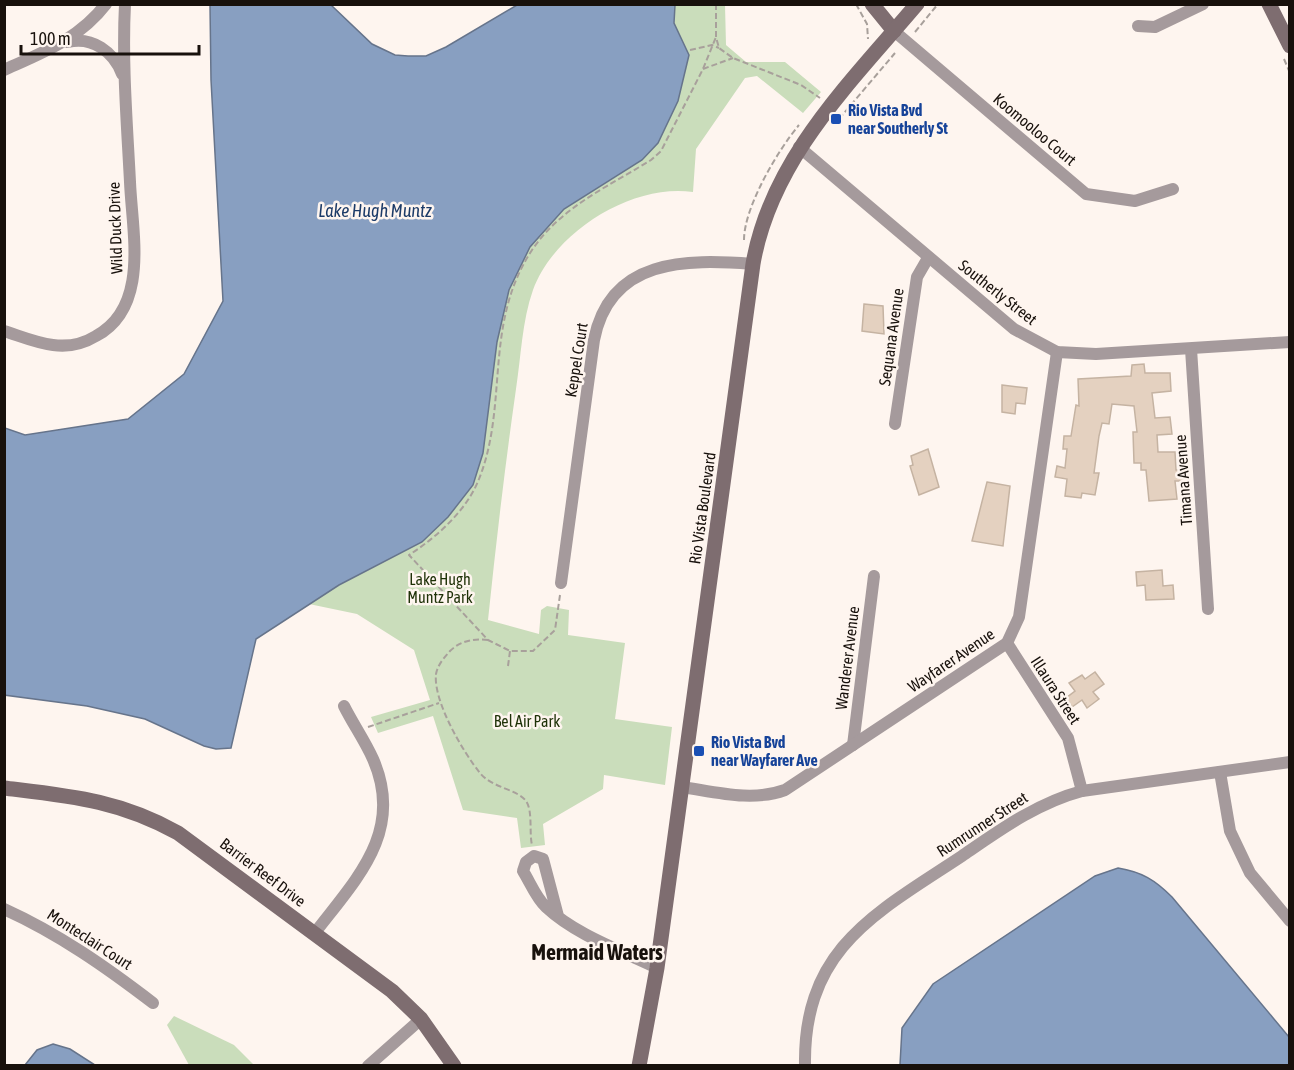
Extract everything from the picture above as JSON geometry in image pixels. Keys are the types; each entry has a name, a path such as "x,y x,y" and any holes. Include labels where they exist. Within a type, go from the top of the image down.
{"street":[{"name":"Wild Duck Drive","path":"4,70 64,43 87,26 106,4"},
{"name":"Wild Duck Drive","path":"4,331 51,345 76,344 107,329 127,304 134,266 125,82 125,4"},
{"path":"872,4 894,31"},
{"name":"Rio Vista Boulevard","path":"639,1065 657,968 753,264 768,206 799,147 917,4"},
{"path":"1138,26 1155,27 1203,4"},
{"path":"1269,4 1290,46"},
{"name":"Koomooloo Court","path":"894,31 1086,194 1135,201 1173,189"},
{"name":"Wild Duck Drive","path":"64,43 85,41 105,49 119,64 125,82"},
{"name":"Southerly Street","path":"799,147 1014,329 1057,352 1096,354 1290,342"},
{"name":"Sequana Avenue","path":"895,424 917,277 928,258"},
{"name":"Keppel Court","path":"561,583 594,340 599,319 609,300 630,280 655,267 691,263 753,264"},
{"name":"Timana Avenue","path":"1191,349 1208,609"},
{"name":"Wayfarer Avenue","path":"682,787 750,796 772,795 800,782 1007,644 1019,617 1057,352"},
{"name":"Wanderer Avenue","path":"853,746 874,576"},
{"name":"Illaura Street","path":"1007,644 1068,738 1082,791"},
{"path":"314,934 369,861 382,829 384,799 373,760 344,706"},
{"name":"Rumrunner Street","path":"805,1065 805,1039 810,1009 824,974 846,942 868,919 1018,819 1055,798 1082,791 1290,762"},
{"path":"1220,772 1230,831 1250,873 1290,921"},
{"name":"Barrier Reef Drive","path":"4,788 94,800 143,815 196,845 392,991 421,1019 454,1065"},
{"path":"558,916 543,859 534,856 526,862 523,871 544,906 573,927 657,968"},
{"name":"Monteclair Court","path":"4,909 38,924 97,960 153,1003"},
{"path":"368,1065 421,1019"}],"path":[{"path":"716,4 716,37 720,48"},
{"path":"915,32 938,4"},
{"path":"410,555 445,526 479,479 492,426 505,315 510,293 531,252 570,209 651,160 661,151 703,69 716,37"},
{"path":"690,50 712,45 733,58 801,85 820,98"},
{"path":"834,125 895,53"},
{"path":"703,69 733,58"},
{"path":"405,552 488,640"},
{"path":"534,856 529,831 528,803 522,797 492,785 480,773 440,702 436,673 441,660 454,647 474,638 488,640 510,651 533,651 555,630 561,583"},
{"path":"508,666 510,651"},
{"path":"357,732 440,702"}],"green space":[{"path":"675,5 725,5 726,45 746,62 785,62 821,92 803,113 757,76 745,78 696,149 693,192 669,191 645,195 598,216 558,249 543,269 533,290 522,339 488,620 539,634 541,610 547,606 569,610 568,635 625,643 615,719 672,727 665,785 604,775 603,789 543,824 545,845 521,848 517,818 463,810 433,716 378,733 371,717 430,700 414,650 357,614 309,604 339,585 422,542 448,517 473,485 483,453 497,342 509,290 530,247 564,209 619,175 658,143 689,55 674,23"},
{"path":"174,1016 234,1045 254,1065 189,1065 167,1025"}],"water":[{"name":"Lake Hugh Muntz","path":"210,5 331,5 372,44 395,55 426,56 446,47 517,5 675,5 674,23 689,55 678,101 658,143 642,160 564,209 530,247 509,290 497,342 483,453 473,485 448,517 422,542 339,585 256,639 231,748 216,749 204,746 145,719 87,706 4,695 5,428 25,435 128,419 184,374 223,301 211,80"},
{"path":"1118,868 1148,878 1172,897 1289,1037 1289,1065 900,1065 902,1028 933,984 1095,876"},
{"path":"53,1044 70,1049 95,1065 25,1065 37,1050"}],"building":[{"path":"864,304 883,306 884,334 862,331"},
{"path":"1144,364 1145,373 1170,373 1171,391 1152,393 1155,418 1170,417 1172,434 1157,435 1158,452 1175,452 1176,470 1185,470 1186,481 1175,481 1177,499 1149,501 1146,470 1141,470 1141,463 1134,463 1133,432 1137,432 1134,406 1112,404 1109,424 1102,423 1099,436 1094,473 1099,473 1095,495 1082,493 1081,498 1065,496 1067,479 1055,477 1057,466 1065,468 1067,449 1063,449 1064,436 1071,436 1076,405 1079,406 1078,379 1131,376 1132,365"},
{"path":"1002,385 1027,388 1025,404 1016,403 1015,414 1002,412"},
{"path":"928,449 939,487 919,495 910,466 913,465 911,456"},
{"path":"987,482 1010,486 1003,546 972,541"},
{"path":"1162,570 1163,586 1173,585 1174,599 1146,600 1145,585 1137,586 1136,572"},
{"path":"1095,672 1104,684 1093,692 1099,699 1087,708 1082,700 1072,707 1066,698 1075,691 1069,683 1082,675 1085,679"}],"place":[{"name":"Rio Vista Bvd near Southerly St","path":"836,119"},
{"name":"Rio Vista Bvd near Wayfarer Ave","path":"699,751"}],"district":[{"name":"Mermaid Waters","path":"597,952"}],"park label":[{"name":"Lake Hugh Muntz Park","path":"440,588"},
{"name":"Bel Air Park","path":"527,721"}]}
